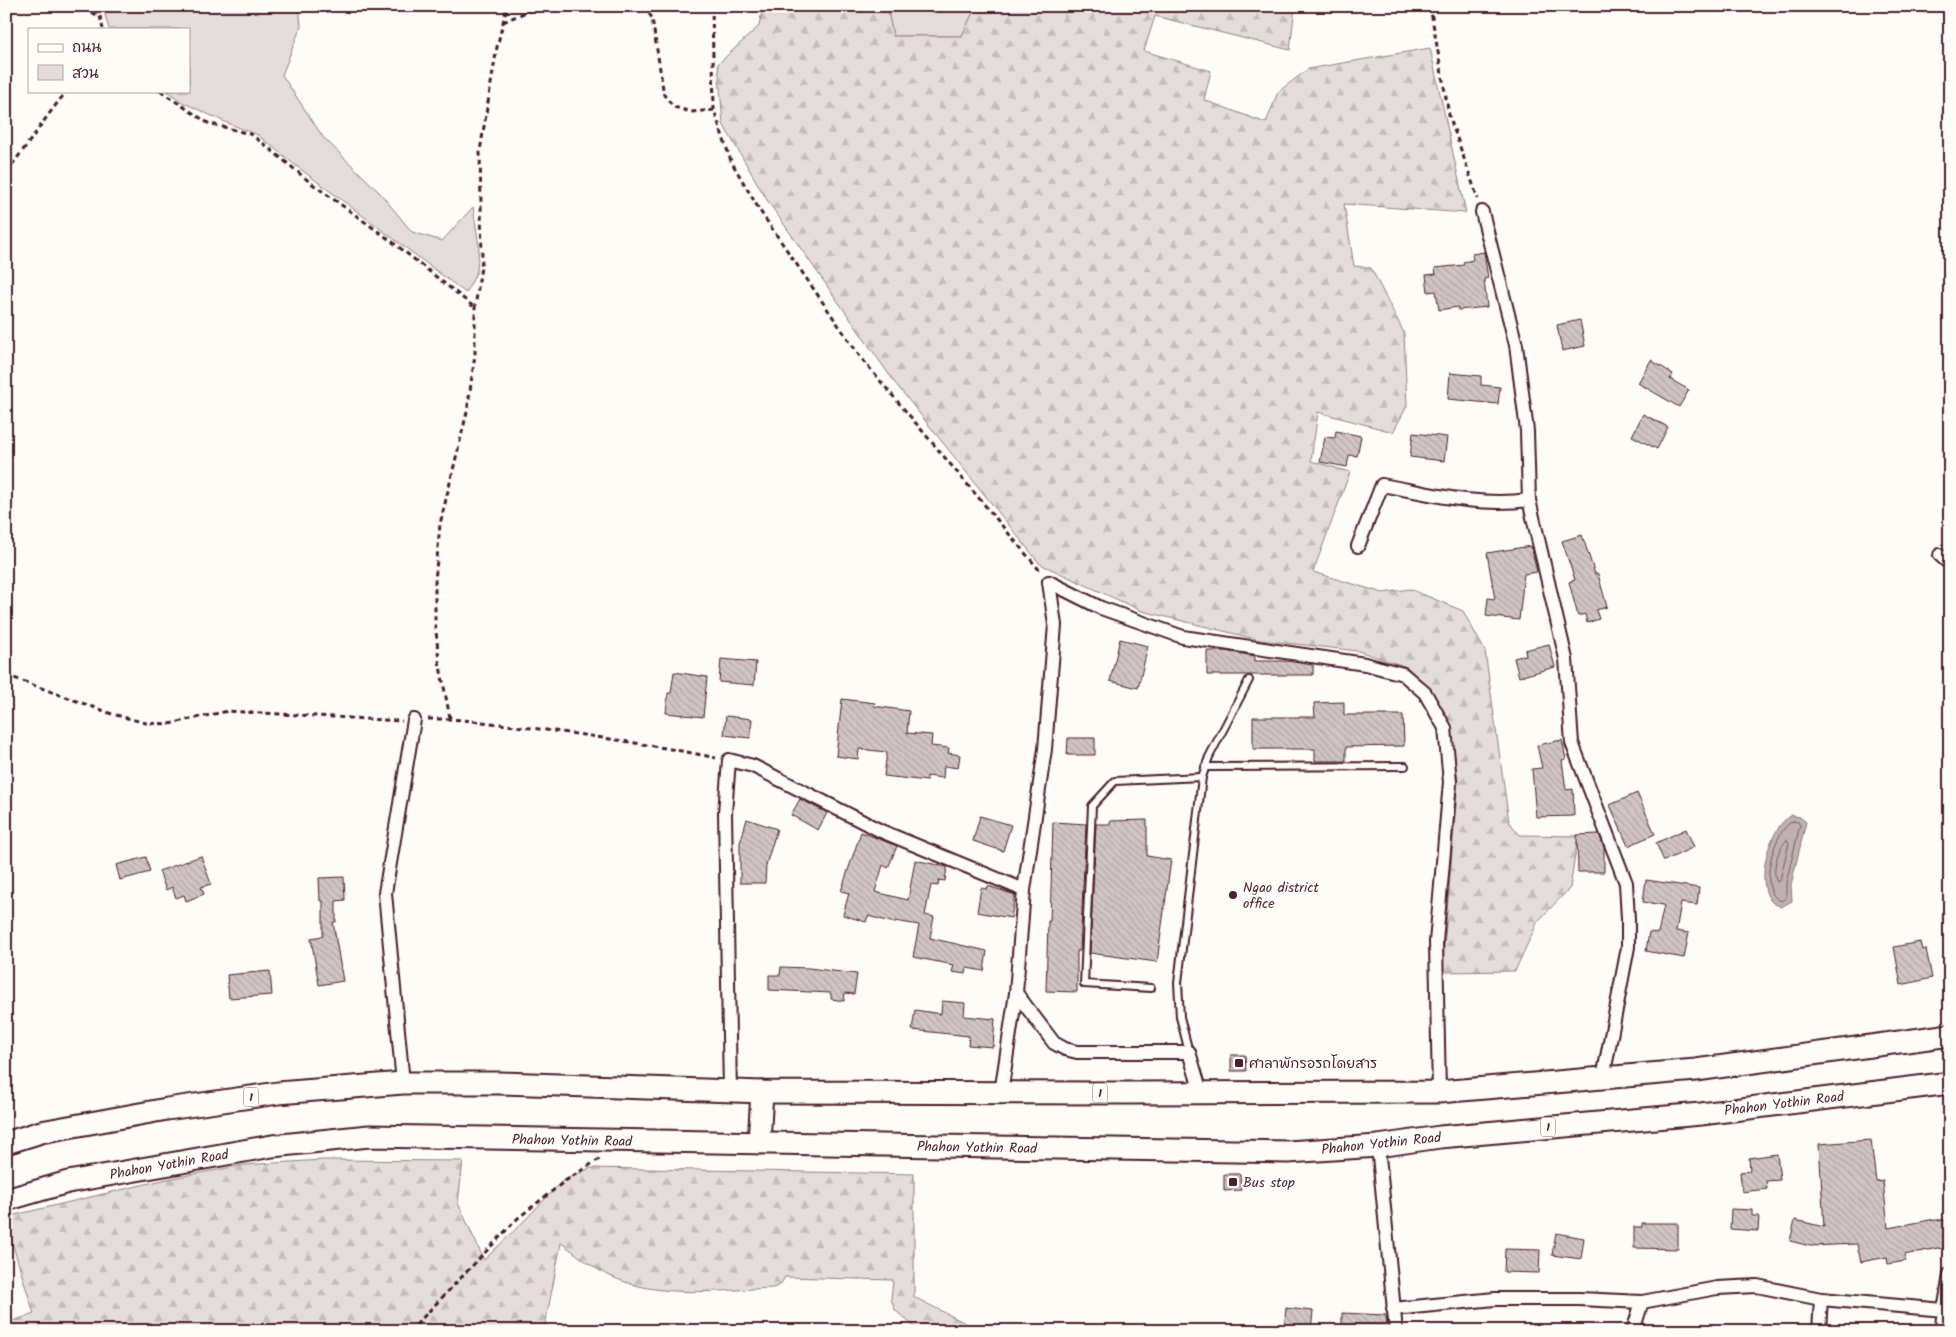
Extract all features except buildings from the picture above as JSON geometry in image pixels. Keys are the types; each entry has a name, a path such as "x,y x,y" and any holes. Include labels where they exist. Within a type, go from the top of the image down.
{"highway":[{"name":"1","path":"6,1142 41,1132 167,1109 278,1093 403,1083 499,1083 762,1092 1438,1092 1696,1070 1950,1035"},
{"name":"Phahon Yothin Road","path":"6,1200 68,1182 272,1146 369,1136 1288,1152 1378,1146 1440,1137 1701,1114 1950,1083"},
{"path":"759,1143 762,1092"}],"street":[{"path":"1482,212 1516,345 1527,431 1529,500 1566,660 1572,743 1626,883 1628,947 1603,1078"},
{"path":"1358,546 1382,485 1477,502 1504,503 1529,500"},
{"path":"1940,555 1950,564"},
{"path":"1001,1093 1016,993 1024,890 1045,749 1055,635 1049,582"},
{"path":"1049,582 1101,608 1183,637 1365,664 1403,674 1425,694 1445,728 1450,782 1436,942 1438,1092"},
{"path":"403,1083 385,893 414,720"},
{"path":"730,1091 725,813 729,760 752,766 881,831 1024,890"},
{"path":"1016,993 1054,1043 1065,1049 1078,1052 1189,1052 1201,1092"},
{"path":"1378,1146 1396,1331"},
{"path":"1941,1331 1950,1274"},
{"path":"1393,1309 1495,1300 1579,1299 1642,1302 1717,1288 1757,1286 1821,1299 1944,1310"},
{"path":"1819,1331 1821,1299"},
{"path":"1634,1331 1642,1302"}],"lane":[{"path":"1189,1052 1180,1017 1178,983 1202,777 1249,680"},
{"path":"1205,768 1405,766"},
{"path":"1151,988 1084,984 1092,806 1115,782 1202,777"}],"path":[{"path":"75,6 100,16 103,28"},
{"path":"450,718 439,662 435,621 435,582 440,524 467,412 474,364 475,308 482,260 480,151 497,47 507,6"},
{"path":"503,22 540,6"},
{"path":"644,6 652,18 664,95 674,107 692,112 714,110"},
{"path":"712,6 714,110 731,161 760,211 861,358 1049,582"},
{"path":"1430,6 1449,115 1482,212"},
{"path":"6,172 26,149 46,117 66,92"},
{"path":"162,92 208,123 250,134 311,183 390,240 475,308"},
{"path":"6,675 112,714 146,723 169,724 228,711 400,722 450,718 664,747 729,760"},
{"path":"410,1331 518,1218 565,1181 605,1156"}],"green space":[{"path":"100,6 299,6 301,26 282,75 323,137 380,193 412,232 442,241 473,207 479,246 477,271 466,293 295,165 258,135 182,102 168,92 190,92 190,28 109,28 103,8"},
{"path":"763,6 887,6 893,36 962,36 976,6 1295,6 1290,50 1155,16 1144,51 1211,71 1204,100 1266,123 1278,92 1308,69 1430,48 1466,213 1344,204 1354,266 1371,268 1404,333 1407,406 1393,432 1318,412 1311,461 1350,472 1313,572 1383,593 1410,589 1463,611 1485,651 1509,822 1520,835 1578,836 1570,888 1538,921 1515,971 1442,972 1458,781 1451,726 1430,689 1407,667 1358,651 1260,640 1142,611 1040,564 895,383 767,200 723,124 718,64 759,26"},
{"path":"887,6 976,6 962,36 893,36"},
{"path":"322,1160 463,1161 458,1203 484,1260 562,1181 590,1168 914,1174 914,1297 981,1331 919,1331 895,1310 891,1299 893,1280 785,1277 780,1285 773,1288 689,1292 668,1291 628,1283 608,1275 561,1243 544,1331 6,1331 6,1323 34,1314 6,1223 6,1217 167,1179 244,1165"}],"water":[{"path":"1791,815 1800,817 1806,822 1791,885 1792,901 1781,907 1772,902 1766,892 1764,868 1771,842 1783,821"}],"place":[{"name":"Ngao district office","path":"1233,895"},
{"name":"ศาลาพักรอรถโดยสาร","path":"1239,1063"},
{"name":"Bus stop","path":"1233,1182"}]}
